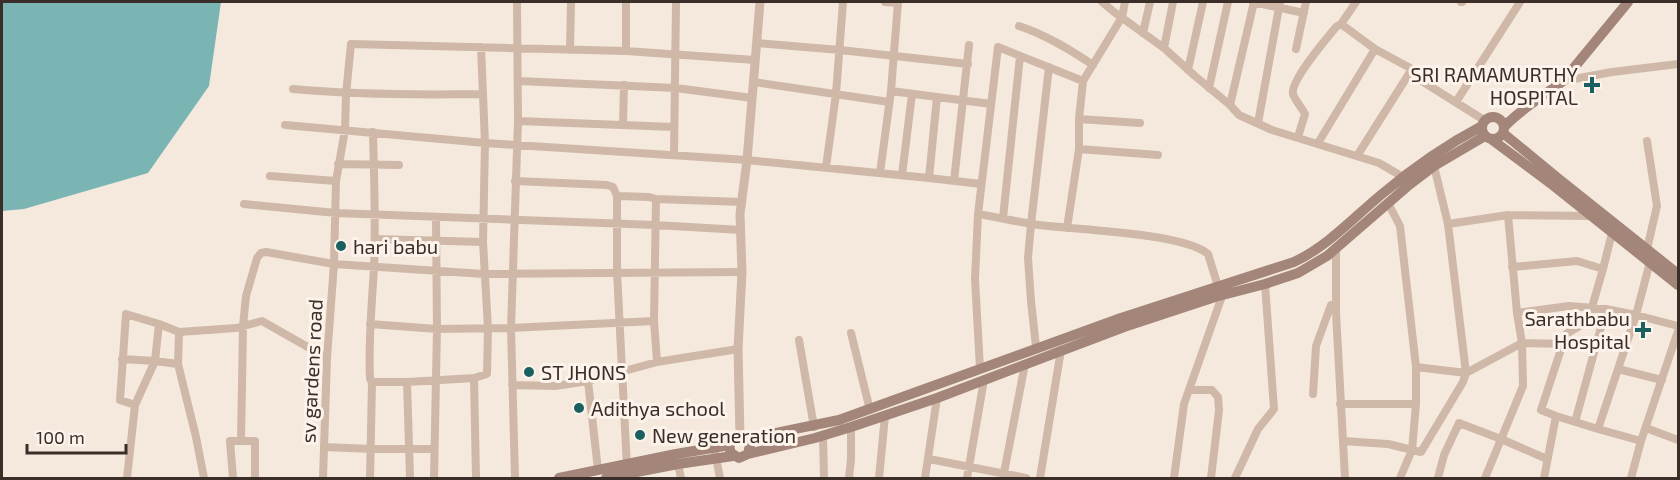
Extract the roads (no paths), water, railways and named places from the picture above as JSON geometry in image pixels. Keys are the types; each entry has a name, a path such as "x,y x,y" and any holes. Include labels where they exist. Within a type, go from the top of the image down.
{"main road":[{"path":"559,478 598,470 628,472 678,464 731,451 742,458 748,454 823,436 937,398 1036,348 1220,290 1265,284 1307,269 1336,249 1388,203 1428,158 1550,92 1563,81 1628,2"},
{"path":"1487,127 1498,138 1530,104"},
{"path":"731,451 734,439 814,427 1025,364 1302,258 1406,181 1434,166 1501,119 1504,129 1616,226 1678,274"},
{"path":"1487,127 1612,233 1678,285"},
{"path":"743,438 750,448 748,454"},
{"path":"606,478 676,454 715,454"}],"street":[{"path":"514,478 511,328 518,121 518,2"},
{"path":"570,50 571,2"},
{"path":"626,2 626,51"},
{"path":"674,154 676,2"},
{"path":"743,438 738,349 742,272 742,202 760,2"},
{"path":"826,167 836,94 843,2"},
{"path":"880,173 891,91 898,2 885,2"},
{"path":"1102,2 1164,48 1239,115 1272,130 1379,163 1406,181"},
{"path":"1067,228 1079,149 1083,81 1122,17 1125,2"},
{"path":"1143,33 1150,2"},
{"path":"1164,48 1173,2"},
{"path":"1188,70 1203,2"},
{"path":"1209,88 1228,2"},
{"path":"1230,105 1254,2 1279,5 1304,12"},
{"path":"1296,49 1306,2"},
{"path":"1298,137 1305,114 1294,96 1293,89 1298,77 1356,2"},
{"path":"1456,102 1520,2"},
{"path":"1258,123 1279,5"},
{"path":"1341,24 1375,49 1412,69 1357,156"},
{"path":"1019,26 1039,33 1069,49 1090,68"},
{"path":"757,43 968,64"},
{"name":"sv gardens road","path":"323,478 336,181 345,130 351,44 481,47"},
{"path":"954,181 969,45"},
{"path":"372,382 474,378 487,374 488,328 483,242 485,143 481,47 518,50 626,51 756,60"},
{"path":"967,478 982,375 975,279 978,214 998,47 1083,81"},
{"path":"1318,143 1375,49"},
{"path":"1003,218 1020,56"},
{"path":"1563,81 1678,64"},
{"path":"1036,348 1028,258 1049,67"},
{"path":"1409,73 1456,102 1487,127"},
{"path":"518,81 676,88 752,98"},
{"path":"754,82 889,102"},
{"path":"623,124 624,85"},
{"path":"293,89 346,94 414,96 482,94"},
{"path":"891,91 991,104"},
{"path":"902,175 912,94"},
{"path":"929,178 937,97"},
{"path":"1079,119 1140,123"},
{"path":"518,121 674,127"},
{"path":"285,125 485,143 747,160 981,184"},
{"path":"370,478 372,382 369,353 375,239 373,132"},
{"path":"1647,141 1657,206 1647,249"},
{"path":"1079,149 1158,155"},
{"path":"338,164 399,165"},
{"path":"1343,441 1388,444 1421,452 1448,411 1466,373 1448,224 1434,166"},
{"path":"270,176 336,181"},
{"path":"515,181 607,186 613,187 617,196 617,273 628,472"},
{"path":"617,196 742,202"},
{"path":"656,199 654,321 657,362"},
{"path":"1388,203 1400,226 1416,367 1412,450 1400,478"},
{"path":"244,204 336,213 741,230"},
{"path":"978,214 1031,224 1159,238 1188,244 1203,250 1210,259 1220,290 1220,304 1182,412 1174,478"},
{"path":"1448,224 1508,215 1593,216"},
{"path":"1485,478 1523,386 1522,343 1508,215"},
{"path":"434,478 437,329 436,218"},
{"path":"1612,233 1588,321 1566,334 1541,410 1641,441"},
{"path":"375,239 483,242"},
{"path":"1336,249 1336,303 1345,478"},
{"path":"241,440 243,326 246,296 257,258 261,253 334,264 484,274 742,272"},
{"path":"1512,267 1577,261 1603,269"},
{"path":"1598,429 1636,315 1650,262"},
{"path":"1235,478 1258,429 1274,409 1265,284"},
{"path":"1313,393 1316,346 1331,305 1336,303"},
{"path":"1517,313 1569,306 1606,309 1678,326"},
{"path":"1575,422 1606,309"},
{"path":"135,405 120,400 126,314 179,332 236,328 262,321 327,358"},
{"path":"370,324 437,329 654,321"},
{"path":"127,478 135,405 155,361 159,324"},
{"path":"1632,478 1641,441 1678,331"},
{"path":"179,332 178,364 204,478"},
{"path":"851,333 870,410"},
{"path":"799,340 814,427"},
{"path":"1416,367 1466,373 1522,343 1563,344"},
{"path":"512,385 555,386 588,381 657,362 738,349"},
{"path":"1040,478 1061,350"},
{"path":"123,359 178,364"},
{"path":"1004,476 1025,364"},
{"path":"1618,369 1662,380"},
{"path":"474,378 476,478"},
{"path":"588,381 598,470"},
{"path":"407,382 410,478"},
{"path":"1189,390 1212,390 1218,397 1220,410 1211,478"},
{"path":"925,478 937,398"},
{"path":"1340,404 1416,404"},
{"path":"879,478 885,416"},
{"path":"1544,478 1556,416"},
{"path":"1438,478 1444,455 1459,423 1547,459"},
{"path":"849,478 851,427"},
{"path":"1646,428 1678,440"},
{"path":"823,436 824,478"},
{"path":"233,478 230,441 241,440 255,441 255,478"},
{"path":"324,447 434,448"},
{"path":"715,454 720,478"},
{"path":"929,459 1004,476 1026,478"},
{"path":"678,464 681,478"}],"water":[{"path":"2,2 221,2 209,86 148,173 24,209 2,211"}],"place":[{"name":"SRI RAMAMURTHY HOSPITAL","path":"1592,85"},
{"name":"hari babu","path":"341,246"},
{"name":"Sarathbabu Hospital","path":"1643,330"},
{"name":"ST JHONS","path":"529,372"},
{"name":"Adithya school","path":"579,408"},
{"name":"New generation","path":"640,435"}]}
